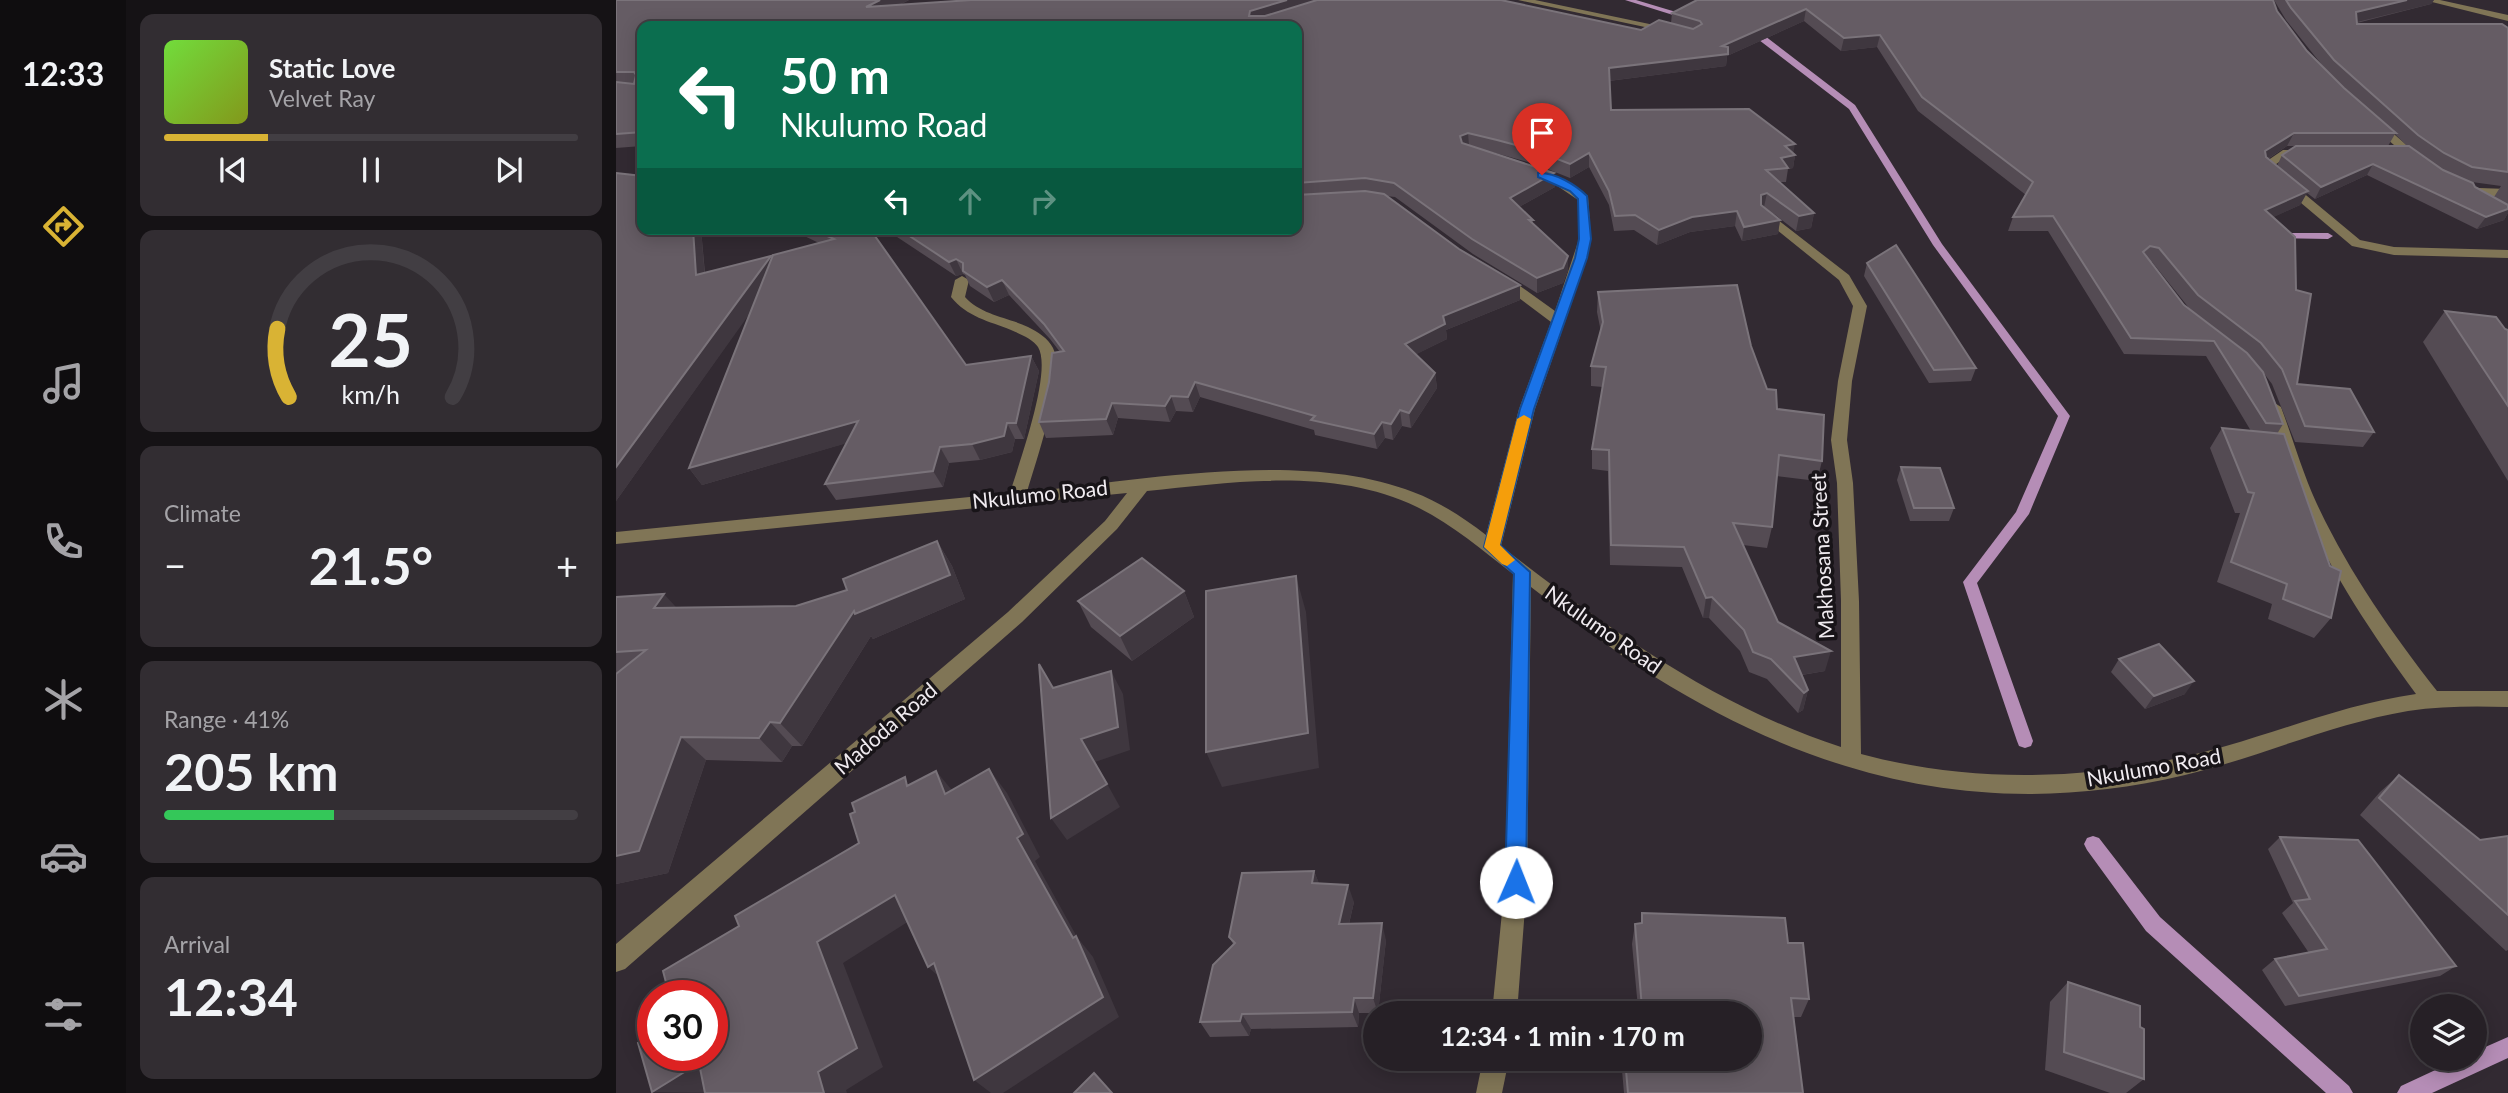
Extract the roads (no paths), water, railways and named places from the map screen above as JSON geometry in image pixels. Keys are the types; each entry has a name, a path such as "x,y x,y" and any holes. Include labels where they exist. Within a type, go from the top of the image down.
{"street":[{"path":"1522,0 1630,19 1683,33"},
{"path":"2428,0 2508,18"},
{"path":"2371,119 2401,152 2427,168"},
{"path":"2327,152 2287,152 2266,167 2357,243 2395,251 2508,254"},
{"path":"1492,547 1527,409 1583,248 1584,198 1574,188 1556,179 1517,167"},
{"path":"2489,204 2453,184 2479,192 2508,193"},
{"name":"Makhosana Street","path":"1765,214 1844,278 1860,306 1841,409 1839,440 1845,483 1850,588 1851,758"},
{"path":"1485,269 1524,293 1558,320"},
{"path":"962,280 958,297 967,307 1032,334 1047,352 1050,363 1047,384 1017,497"},
{"path":"2268,395 2297,475 2332,553 2370,615 2432,700"},
{"name":"Nkulumo Road","path":"616,538 1243,476 1306,476 1357,483 1403,495 1445,513 1662,672 1761,724 1884,769 1947,781 1998,786 2088,781 2218,758 2391,706 2432,700 2508,699"},
{"name":"Madoda Road","path":"616,960 1015,617 1111,525 1143,485"},
{"path":"1505,1001 1516,882 1522,572"},
{"path":"1489,1093 1494,1071"}],"waterway":[{"path":"1628,0 1692,18"},
{"path":"1748,34 1762,38 1852,107 1938,245 2064,416 2022,514 1970,582 2025,741"},
{"path":"2277,236 2328,236"},
{"path":"2093,844 2153,924 2342,1093"},
{"path":"2408,1093 2508,1047"}]}
